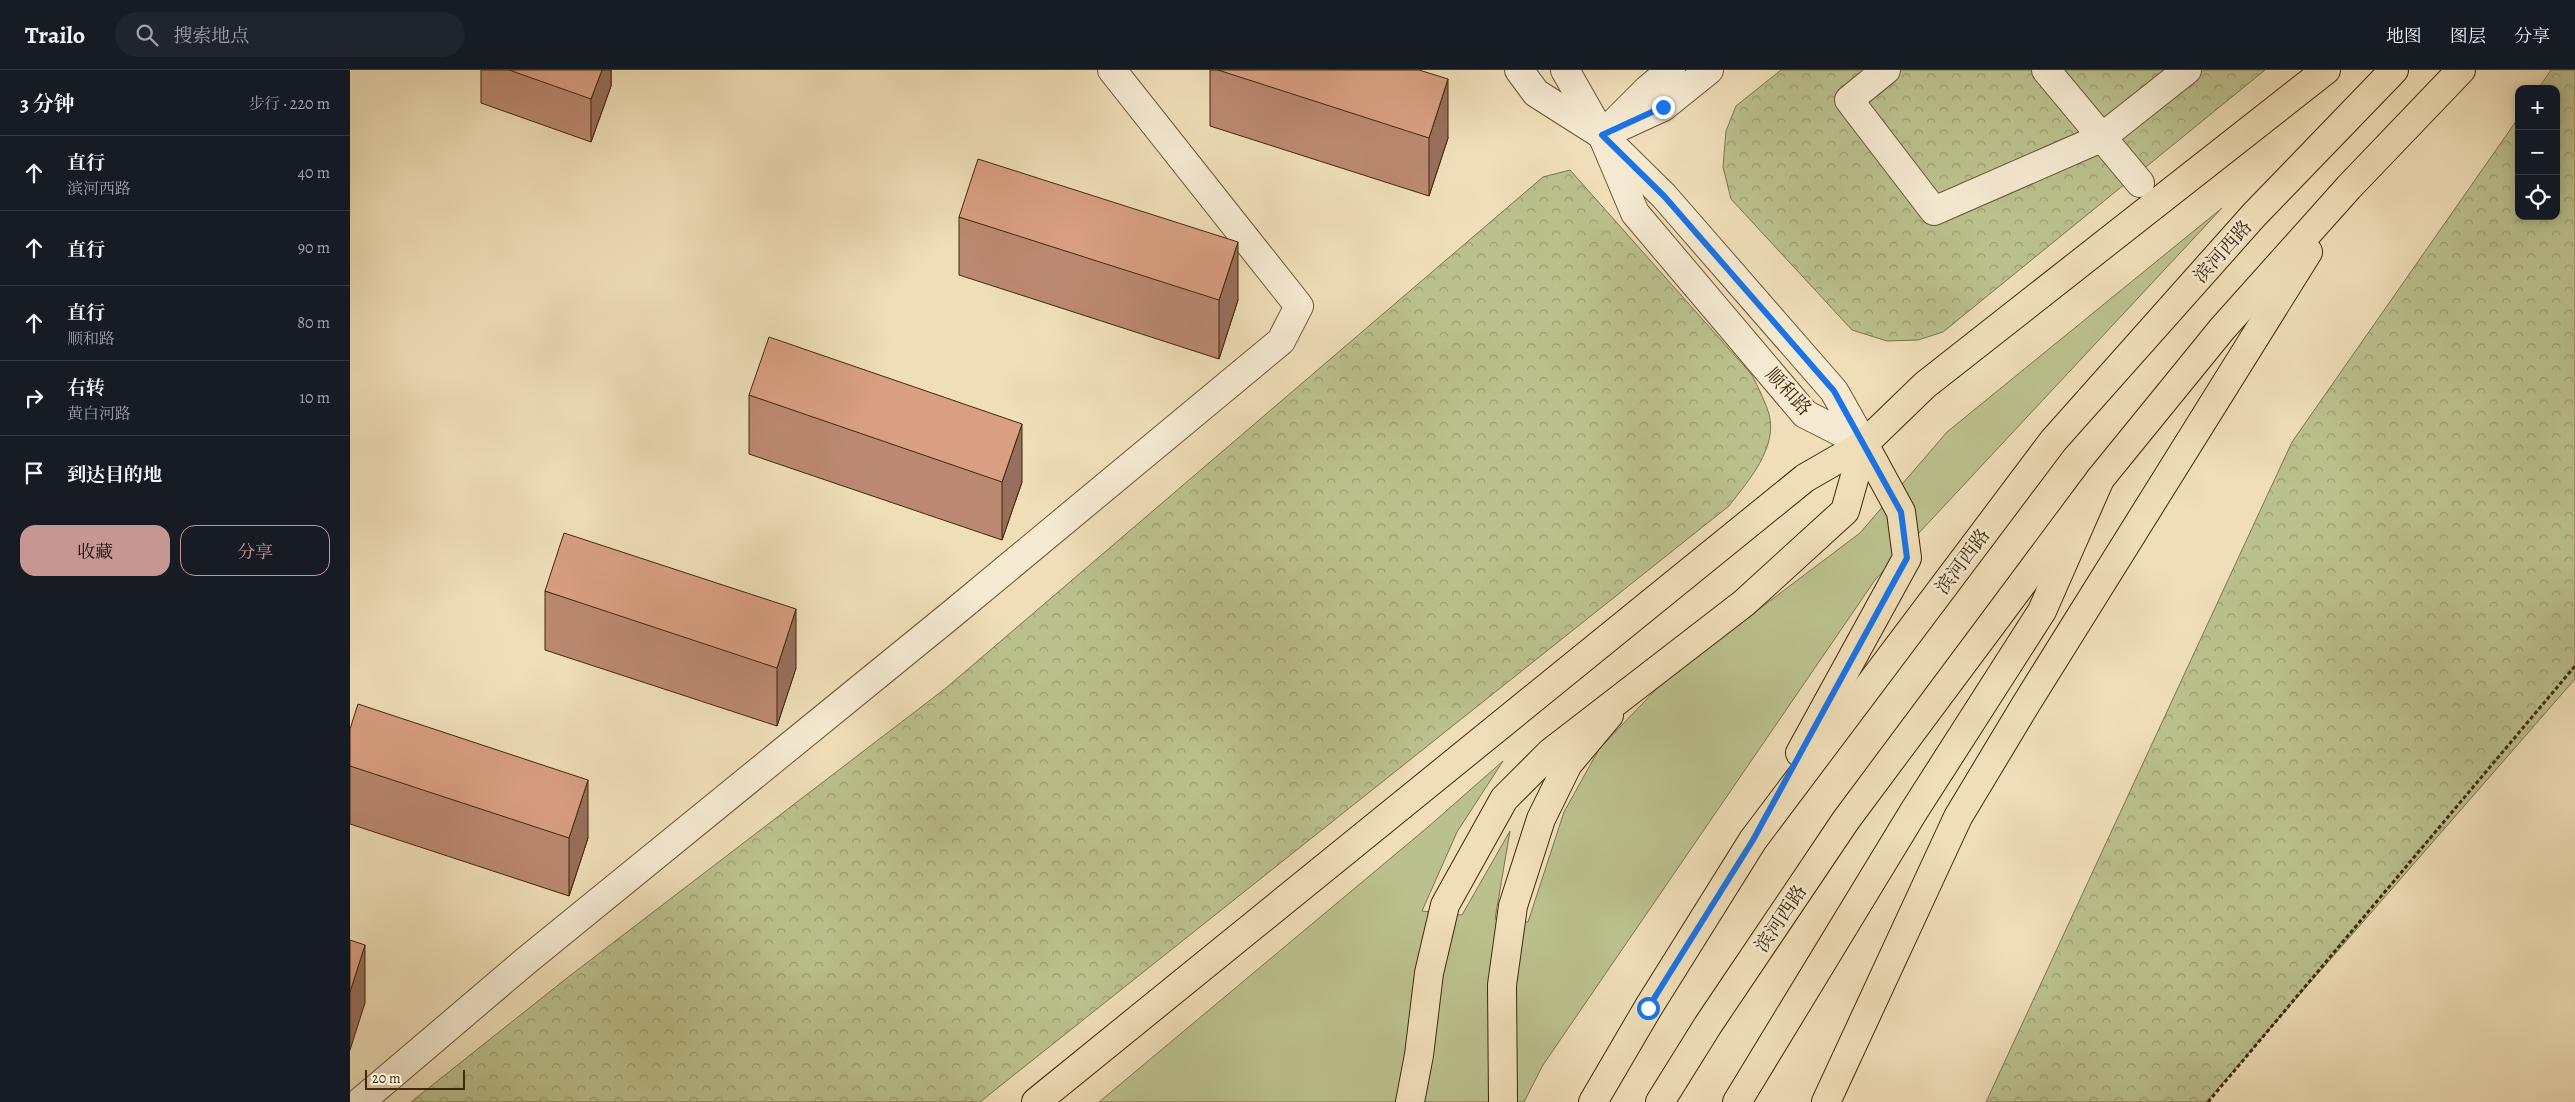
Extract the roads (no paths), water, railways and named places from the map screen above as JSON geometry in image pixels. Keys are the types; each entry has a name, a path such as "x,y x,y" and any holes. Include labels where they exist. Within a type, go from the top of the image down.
{"main road":[{"path":"1036,1102 1805,478 1864,444 1925,385 2326,70"},
{"name":"滨河西路","path":"1593,1102 1648,1008 1753,840 2053,441 2254,214 2394,70"},
{"name":"滨河西路","path":"1660,1102 1708,1025 1846,820 2100,479 2222,329 2349,187 2461,70"},
{"path":"1826,1102 1958,817 2349,187"},
{"path":"1410,1102 1419,1055 1429,973 1445,905 1504,799 1550,752 1744,603 1845,512 1864,444"},
{"path":"1753,840 1907,558 1901,512 1864,444"},
{"path":"1736,1102 1909,820 2042,611 2100,479"},
{"path":"1503,1102 1502,985 1512,906 1541,819 1568,764 1625,695"}],"street":[{"path":"360,1102 527,960 952,614 1281,341 1300,306 1112,70"},
{"name":"顺和路","path":"1519,70 1536,93 1602,135 1664,196 1834,391 1864,444"},
{"name":"顺和路","path":"1564,70 1602,135 1635,213 1805,414 1864,444"},
{"path":"1602,135 1648,89 1671,70"},
{"path":"1602,135 1663,107 1708,70"},
{"path":"1886,70 1849,100 1934,211 2101,138 2187,70"},
{"path":"2046,70 2140,183"}]}
